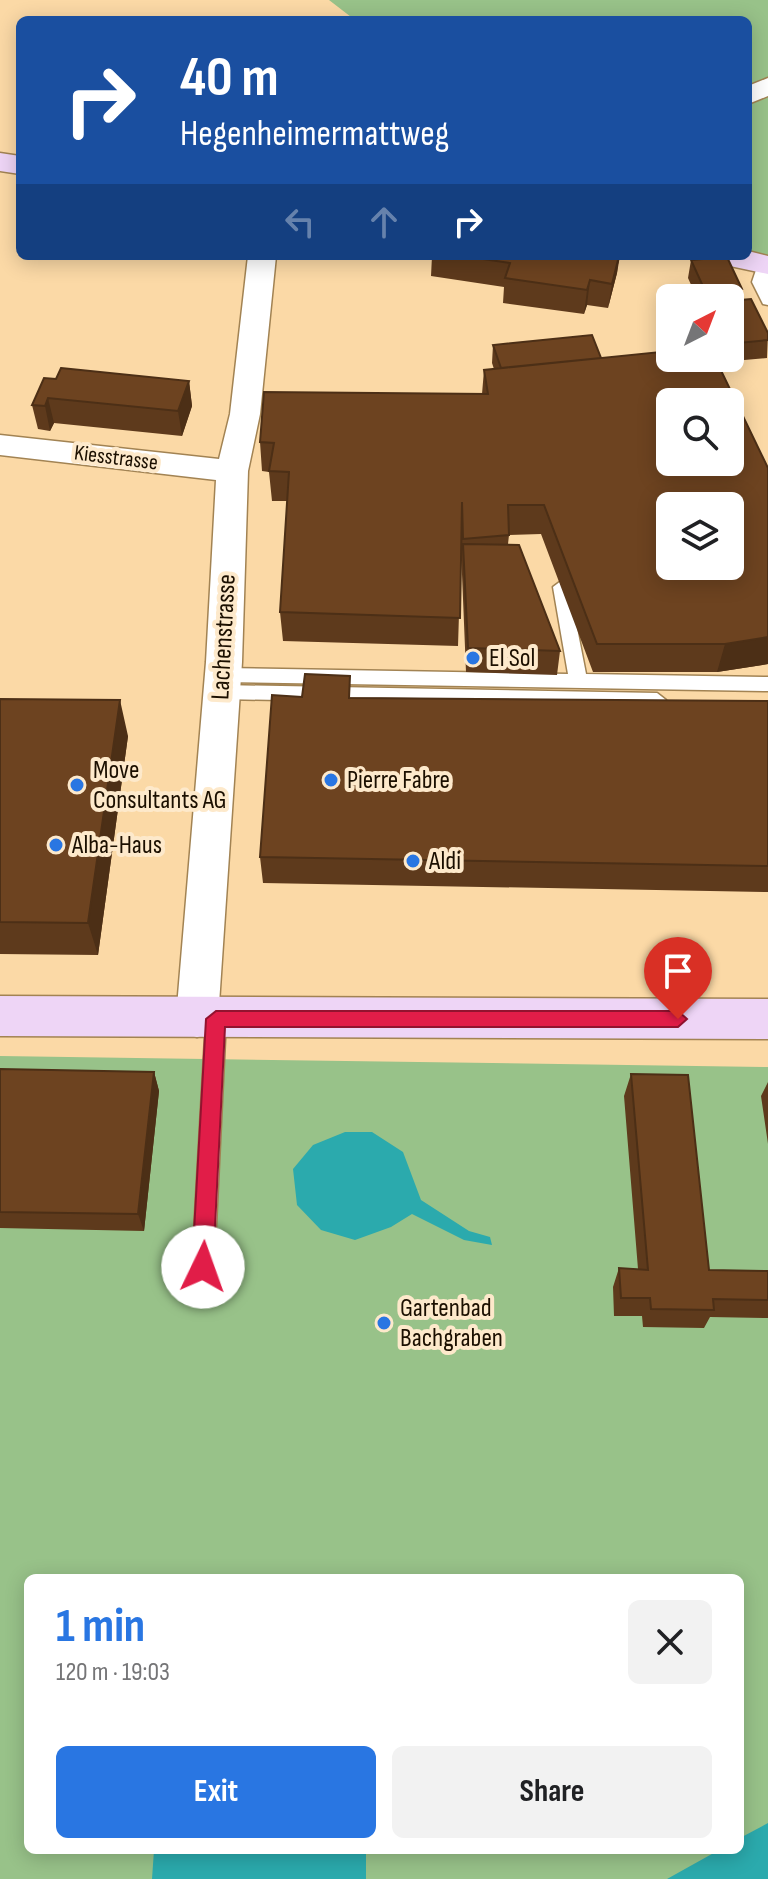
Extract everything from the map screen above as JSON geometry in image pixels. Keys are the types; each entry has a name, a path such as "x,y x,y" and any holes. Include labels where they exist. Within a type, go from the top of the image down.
{"street":[{"name":"Lachenstrasse","path":"206,1019 232,471 245,414 262,260"},
{"name":"Kiesstrasse","path":"0,445 232,471"},
{"path":"0,1016 768,1019"}],"lane":[{"path":"766,264 759,282 768,301"},
{"path":"561,587 578,681"},
{"path":"222,684 578,681 768,684"},
{"path":"222,684 768,703"},
{"path":"203,1267 206,1019"}],"green space":[{"path":"329,0 768,0 768,259 752,256 752,16 350,16"},
{"name":"Gartenbad Bachgraben","path":"0,1056 768,1067 768,1879 0,1879"}],"water":[{"path":"345,1132 372,1132 403,1152 421,1200 469,1231 490,1237 492,1245 464,1240 412,1214 391,1227 355,1240 321,1230 297,1205 293,1169 313,1145"},
{"path":"768,1823 768,1879 667,1879 712,1854 744,1854 744,1836"},
{"path":"154,1854 366,1854 366,1879 152,1879"}],"building":[{"path":"490,260 618,260 612,284 590,280 587,290 505,278 510,263"},
{"path":"691,260 728,260 740,284 702,284"},
{"path":"751,299 768,333 768,340 744,342 744,300"},
{"path":"592,335 601,358 501,368 493,345"},
{"path":"656,352 656,372 722,372 729,388 656,388 656,476 744,476 744,418 768,468 768,637 725,644 597,644 544,505 508,505 509,535 463,539 462,502 460,618 280,612 289,472 269,471 274,443 260,442 264,392 488,394 484,370"},
{"path":"61,368 189,381 178,411 48,398 45,406 32,405 44,378 56,379"},
{"path":"463,544 519,545 560,651 468,648"},
{"path":"305,674 350,676 349,698 768,701 768,866 260,857 272,695 302,697"},
{"name":"Alba-Haus","path":"0,699 120,700 88,923 0,922"},
{"path":"0,1069 154,1072 138,1214 0,1212"},
{"path":"631,1074 688,1075 709,1270 768,1271 768,1300 713,1299 714,1310 651,1309 650,1298 621,1298 619,1268 648,1270"}],"place":[{"name":"El Sol","path":"473,658"},
{"name":"Pierre Fabre","path":"331,780"},
{"name":"Move Consultants AG","path":"77,785"},
{"name":"Alba-Haus","path":"56,845"},
{"name":"Aldi","path":"413,861"},
{"name":"Gartenbad Bachgraben","path":"384,1323"}],"route":[{"path":"203,1267 216,1019 678,1019"}]}
